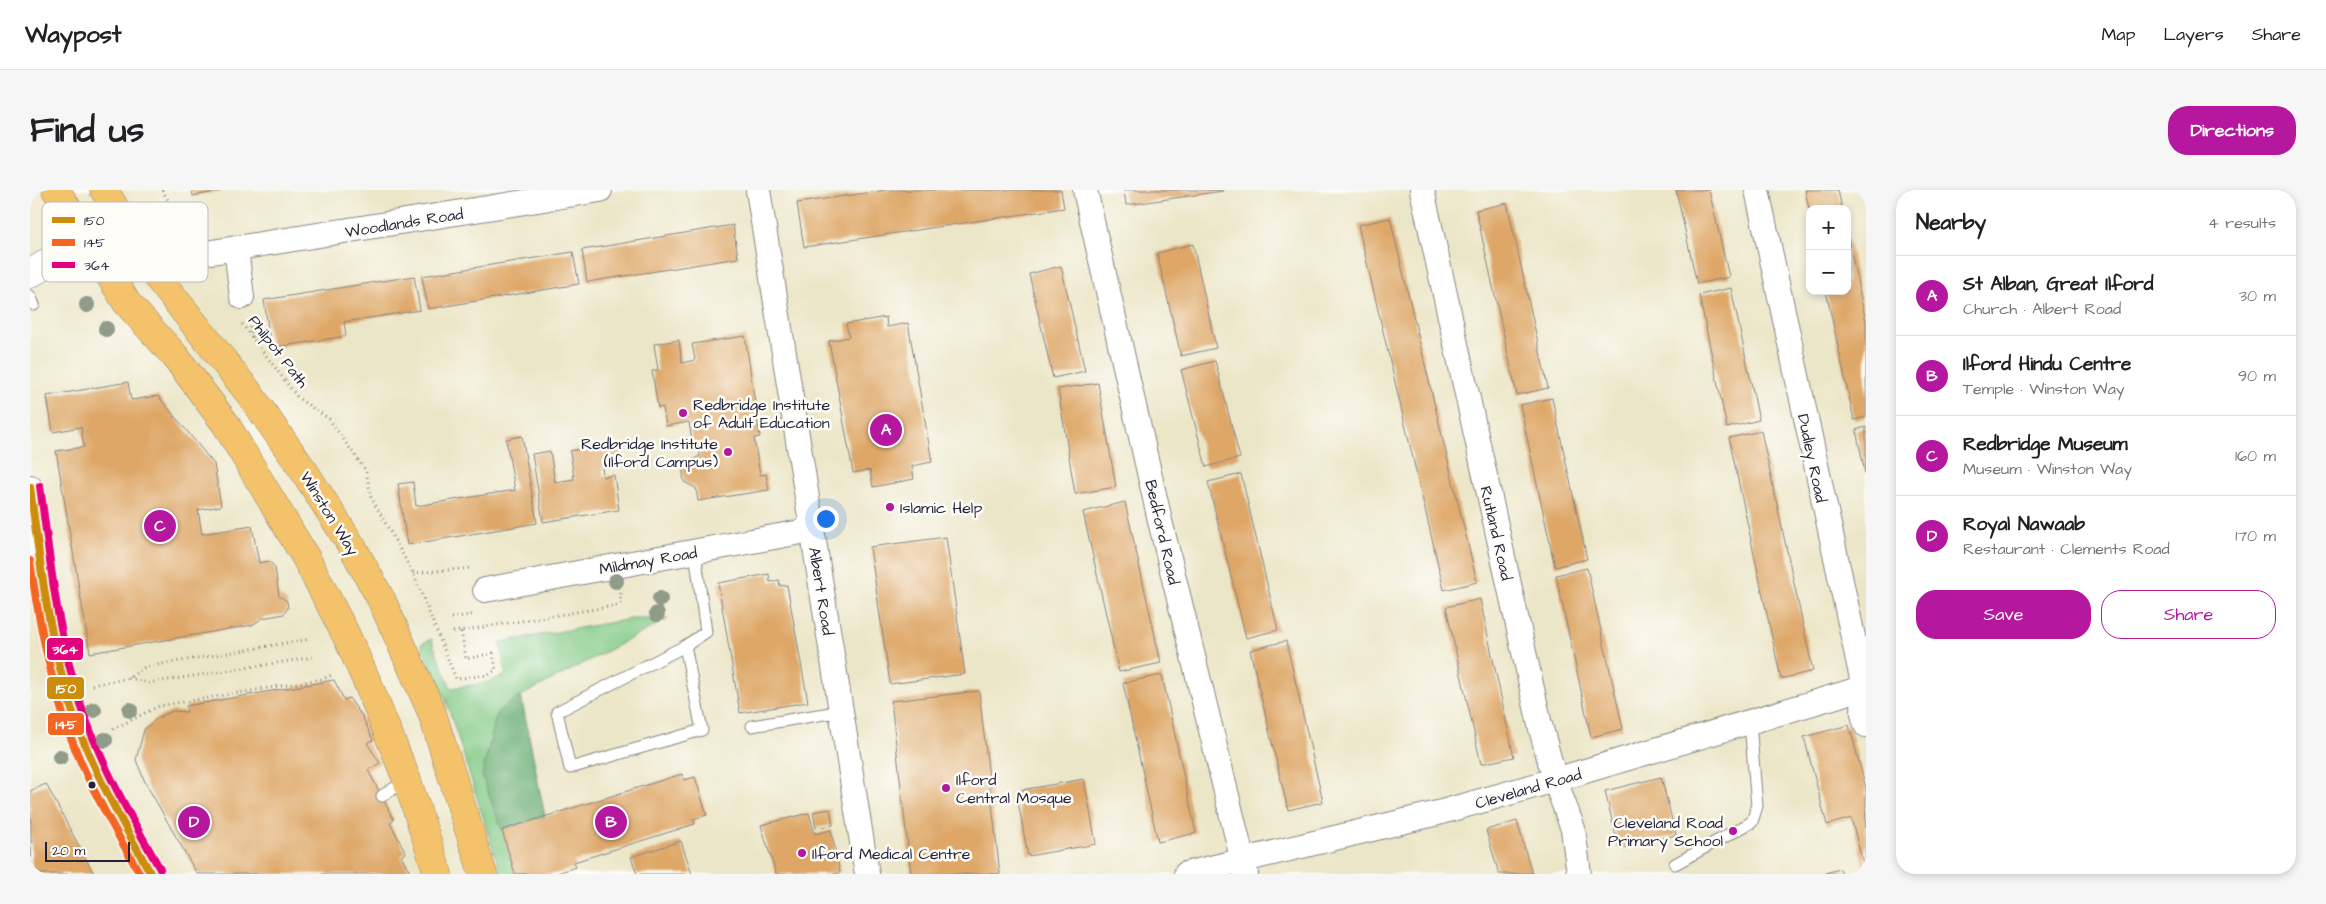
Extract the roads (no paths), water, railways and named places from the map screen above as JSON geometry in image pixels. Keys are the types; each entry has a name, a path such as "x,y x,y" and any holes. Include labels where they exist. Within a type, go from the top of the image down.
{"main road":[{"path":"56,190 63,202"},
{"name":"Winston Way","path":"104,190 111,202"},
{"path":"113,282 127,303 175,356 225,423 306,558 347,638 406,780 438,874"},
{"name":"Winston Way","path":"161,282 249,393 304,471 362,564 382,601 432,713 483,874"}],"street":[{"name":"Woodlands Road","path":"212,252 600,190"},
{"name":"Albert Road","path":"758,190 867,874"},
{"name":"Bedford Road","path":"1085,190 1163,534 1244,867"},
{"name":"Rutland Road","path":"1422,190 1538,715 1555,780 1572,829 1578,874"},
{"name":"Dudley Road","path":"1757,190 1865,687 1863,714 1866,725"},
{"path":"236,249 240,308"},
{"path":"30,274 42,266"},
{"path":"30,487 55,648 74,716 103,788 151,874"},
{"name":"Mildmay Road","path":"485,590 812,530"},
{"name":"Cleveland Road","path":"1186,874 1244,867 1555,780 1865,687"}],"lane":[{"path":"685,646 702,730 570,768 556,712 685,646 706,632 695,552"},
{"path":"752,726 842,711"},
{"path":"1675,864 1752,822 1757,806 1750,723"},
{"path":"382,796 406,780"}],"place":[{"name":"Redbridge Institute of Adult Education","path":"683,413"},
{"name":"St Alban, Great Ilford","path":"886,430"},
{"name":"Redbridge Institute (Ilford Campus)","path":"728,452"},
{"name":"Islamic Help","path":"890,507"},
{"name":"Redbridge Museum","path":"160,526"},
{"name":"Ilford Central Mosque","path":"946,788"},
{"name":"Royal Nawaab","path":"194,822"},
{"name":"Ilford Hindu Centre","path":"611,822"},
{"name":"Cleveland Road Primary School","path":"1733,831"},
{"name":"Ilford Medical Centre","path":"802,853"}]}
